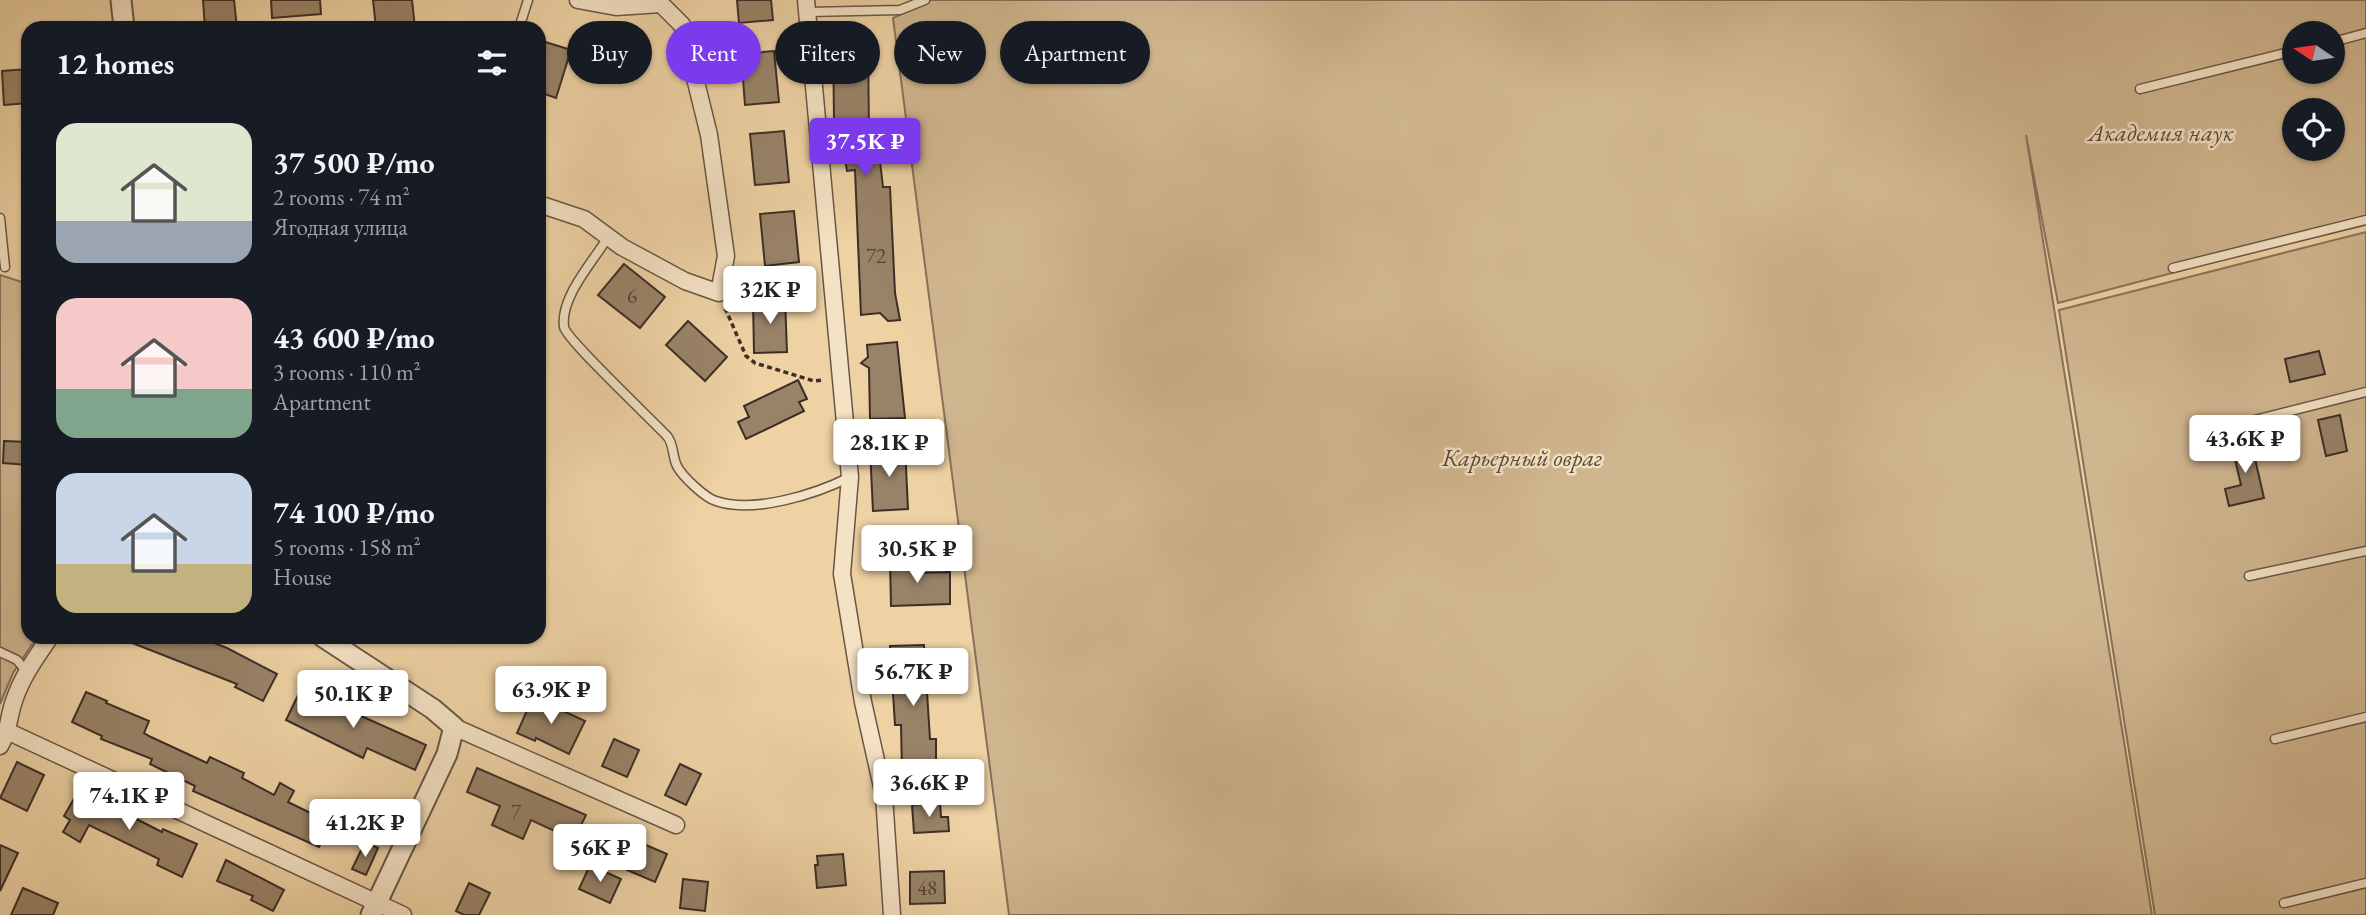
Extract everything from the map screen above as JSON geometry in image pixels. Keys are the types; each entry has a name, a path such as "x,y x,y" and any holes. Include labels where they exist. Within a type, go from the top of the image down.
{"street":[{"path":"121,0 123,21"},
{"path":"546,206 584,219 608,237 685,281 719,293 726,256 709,135 682,25 661,4 616,7 578,0"},
{"path":"807,6 850,477 842,574 863,702 884,796 892,915"},
{"path":"45,644 26,671 12,706 4,739 374,909 403,915"},
{"path":"334,644 433,709 454,727 676,825"},
{"path":"374,909 447,754 454,727"}],"lane":[{"path":"521,21 528,0"},
{"path":"807,6 900,10 925,0"},
{"path":"2345,38 2366,33"},
{"path":"2140,89 2282,54"},
{"path":"0,218 5,267"},
{"path":"2173,268 2366,219"},
{"path":"608,237 572,296 565,311 564,330 579,350 604,370 670,439 677,467 712,500 732,506 755,505 827,489 850,477"},
{"path":"2203,433 2366,392"},
{"path":"2249,576 2366,551"},
{"path":"0,652 17,660 26,671"},
{"path":"2275,739 2366,717"},
{"path":"2284,903 2366,883"}],"path":[{"path":"719,293 746,356 755,363 814,382 843,378"}],"green space":[{"name":"Карьерный овраг","path":"931,0 2366,0 2366,222 2058,303 2026,135 2152,915 1009,915 902,84 986,84 986,21 894,21 894,26 893,18"},
{"path":"2366,232 2366,915 2155,915 2059,310"},
{"path":"0,275 21,282 21,644 32,644 13,673 0,704"}],"building":[{"path":"203,0 234,0 236,21 204,21"},
{"path":"271,0 320,0 321,14 272,18"},
{"path":"373,0 412,0 414,21 375,21"},
{"path":"737,0 771,0 773,20 739,21"},
{"path":"546,42 567,49 567,63 556,98 546,94"},
{"path":"774,51 775,84 777,84 779,102 745,105 743,84 761,84 761,52"},
{"path":"21,70 21,104 4,105 2,71"},
{"path":"834,84 868,84 869,137 877,135 883,187 890,187 895,293 900,320 888,321 880,313 861,315 855,170 847,171 839,119 834,119"},
{"path":"784,131 789,182 755,185 750,134"},
{"path":"794,211 799,262 765,266 760,214"},
{"path":"624,264 665,297 640,328 598,295"},
{"path":"785,299 787,352 754,353 753,300"},
{"path":"688,321 727,357 705,381 666,345"},
{"path":"897,342 905,418 870,419 869,368 861,363 868,357 867,345"},
{"path":"2319,351 2325,374 2290,382 2285,359"},
{"path":"798,380 807,399 799,402 804,411 746,439 738,422 749,417 744,406"},
{"path":"2340,415 2347,451 2326,456 2318,420"},
{"path":"2250,437 2264,498 2229,506 2225,489 2241,485 2231,442"},
{"path":"4,441 21,442 21,464 3,463"},
{"path":"905,447 908,509 873,511 870,449"},
{"path":"913,558 913,573 950,572 950,604 891,606 890,559"},
{"path":"135,644 217,644 277,674 263,701 235,687 237,684"},
{"path":"924,645 930,739 936,739 936,771 902,772 901,725 895,725 890,646"},
{"path":"301,689 426,745 415,770 367,748 363,758 286,720"},
{"path":"86,692 149,721 144,733 151,737 207,763 210,757 244,773 242,778 274,795 280,783 294,791 288,802 331,823 319,847 193,791 195,786 150,764 152,759 101,739 102,736 72,722"},
{"path":"533,697 585,721 569,754 536,738 535,741 517,733"},
{"path":"614,739 639,750 627,777 602,766"},
{"path":"17,762 44,775 27,811 0,798"},
{"path":"680,764 701,774 686,805 665,795"},
{"path":"477,768 586,815 574,840 531,820 523,839 492,825 500,806 467,792"},
{"path":"79,790 162,832 163,829 197,844 182,877 157,865 159,859 89,825 80,842 63,832 70,820 64,816"},
{"path":"940,802 941,817 948,817 949,831 914,833 912,805"},
{"path":"365,842 378,848 366,875 352,869"},
{"path":"639,842 667,854 655,882 627,870"},
{"path":"0,845 18,853 0,891"},
{"path":"843,854 846,885 817,888 817,856"},
{"path":"226,860 284,890 273,911 251,900 253,896 217,881"},
{"path":"590,865 621,879 610,903 579,889"},
{"path":"944,871 945,903 910,904 910,872"},
{"path":"683,879 708,882 705,911 680,908"},
{"path":"469,883 490,893 479,915 464,915 456,911"},
{"path":"23,888 58,903 53,915 11,915"}],"park label":[{"name":"Академия наук","path":"2161,133"}]}
